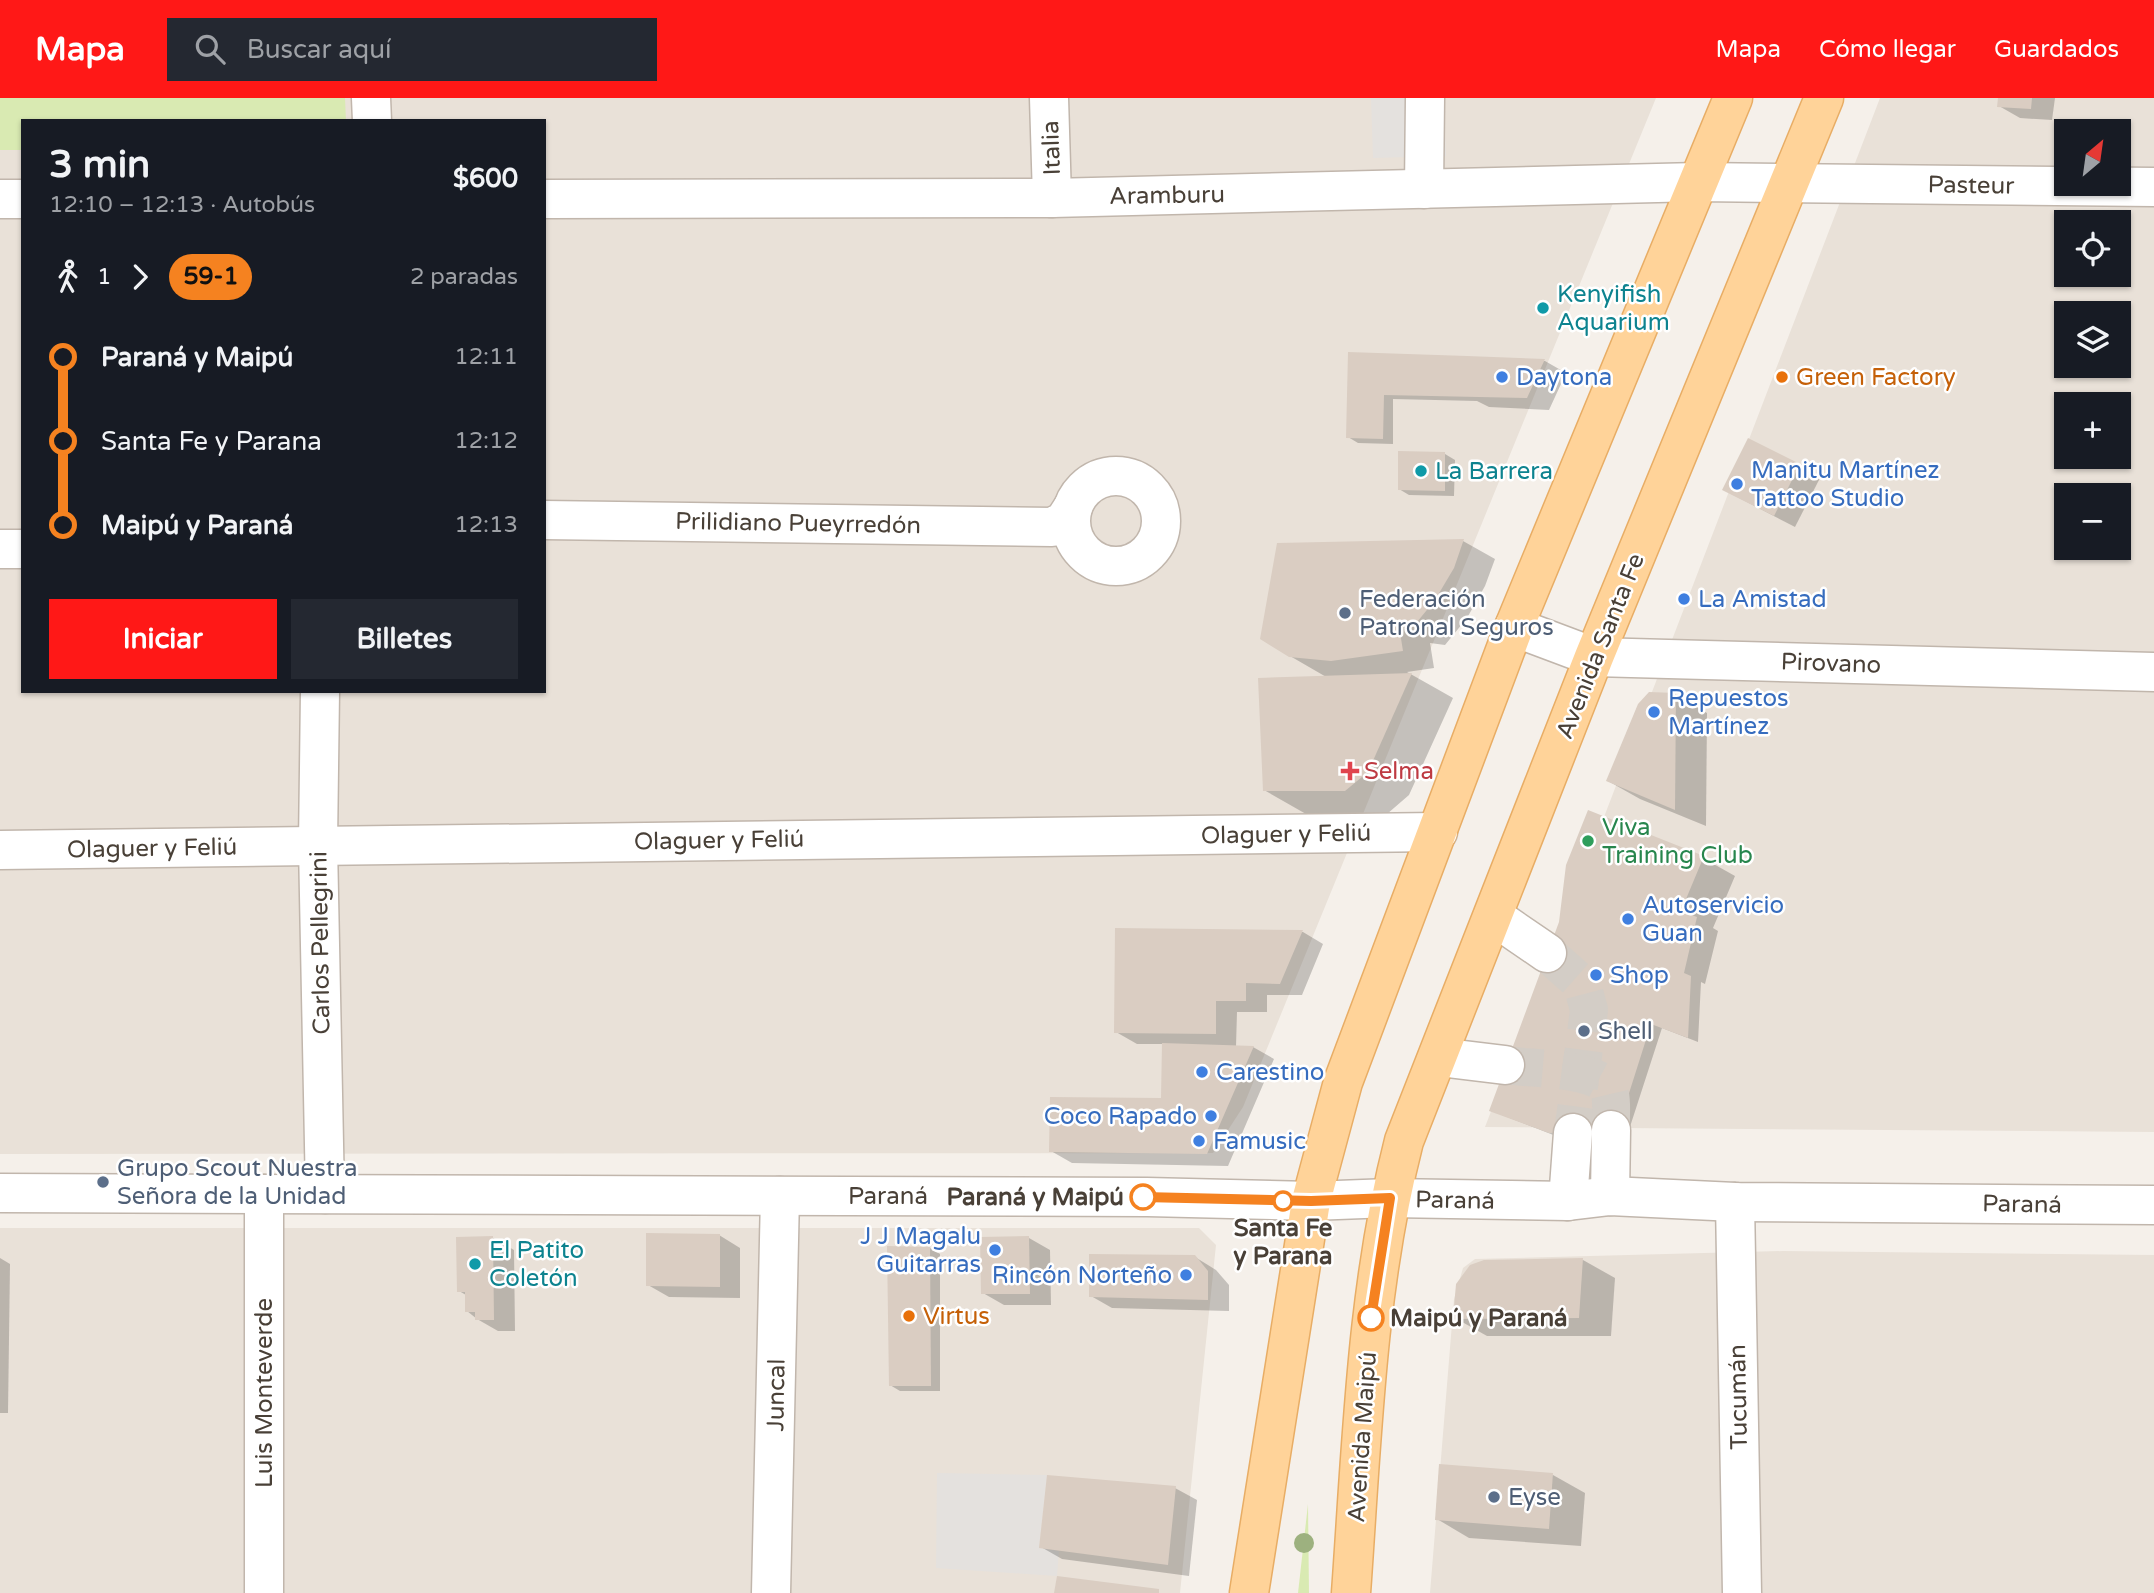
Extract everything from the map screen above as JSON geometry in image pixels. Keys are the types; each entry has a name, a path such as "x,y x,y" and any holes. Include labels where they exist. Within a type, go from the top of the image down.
{"main road":[{"path":"1249,1593 1311,1201 1343,1082 1514,627 1733,98"},
{"name":"Avenida Santa Fe","path":"1390,1198 1404,1141 1594,657 1824,98"},
{"name":"Avenida Maipú","path":"1351,1593 1370,1321 1390,1198"}],"street":[{"path":"371,98 372,119"},
{"name":"Italia","path":"1049,98 1052,198"},
{"path":"1424,189 1425,98"},
{"name":"Aramburu","path":"546,199 1052,198 1698,182 1789,183"},
{"name":"Pasteur","path":"1789,183 2154,187"},
{"path":"0,199 21,199"},
{"name":"Prilidiano Pueyrredón","path":"546,520 1068,527"},
{"path":"0,549 21,549"},
{"name":"Pirovano","path":"1514,627 1594,657 2154,672"},
{"name":"Carlos Pellegrini","path":"320,693 318,845 325,1194"},
{"name":"Olaguer y Feliú","path":"0,850 1438,832"},
{"path":"1493,916 1548,953"},
{"path":"1439,1057 1505,1065"},
{"path":"1610,1196 1611,1130"},
{"path":"1568,1201 1573,1133"},
{"name":"Paraná","path":"0,1193 1147,1197 1311,1201 1390,1198 1568,1201 1610,1196 1735,1202 2154,1205"},
{"name":"Luis Monteverde","path":"264,1194 264,1593"},
{"name":"Juncal","path":"771,1593 780,1196"},
{"name":"Tucumán","path":"1735,1202 1742,1593"}],"shaded area":[{"path":"0,98 1656,98 1243,1107 1213,1153 0,1154"},
{"path":"1371,98 1443,98 1446,156 1373,158"},
{"path":"1880,98 2154,98 2154,1132 1485,1127"},
{"path":"0,1228 1199,1228 1216,1245 1180,1593 0,1593"},
{"path":"1783,1251 2154,1255 2154,1593 1430,1593 1454,1299 1463,1268 1475,1259"},
{"path":"937,1473 1047,1475 1039,1548 1059,1551 1057,1576 936,1568"}],"green space":[{"path":"0,98 345,98 346,119 21,119 21,150 0,150"},
{"path":"1308,1504 1309,1593 1298,1593"}],"building":[{"path":"1998,98 2032,98 2031,109 1997,107"},
{"path":"1348,352 1545,359 1527,398 1384,395 1383,439 1346,438"},
{"path":"1748,438 1800,464 1774,516 1722,490"},
{"name":"La Barrera","path":"1398,451 1445,452 1445,491 1398,490"},
{"name":"Federación Patronal Seguros","path":"1464,539 1454,568 1435,600 1413,627 1399,626 1403,651 1331,661 1289,657 1260,639 1277,543"},
{"path":"1412,673 1368,772 1345,791 1263,791 1258,678"},
{"path":"1649,692 1676,693 1675,810 1606,781 1638,704"},
{"name":"Shell","path":"1588,810 1704,856 1681,911 1697,917 1684,973 1691,976 1688,1038 1651,1024 1617,1131 1549,1133 1489,1111 1559,922 1566,865"},
{"path":"1115,928 1303,930 1280,984 1246,983 1246,1001 1216,1001 1216,1034 1114,1033"},
{"path":"1162,1043 1254,1046 1207,1154 1049,1152 1050,1097 1161,1098"},
{"path":"646,1233 720,1234 720,1287 646,1286"},
{"name":"El Patito Coletón","path":"493,1236 494,1320 475,1320 475,1312 465,1312 465,1292 457,1292 456,1237"},
{"path":"1029,1236 1030,1294 981,1294 980,1237"},
{"name":"Virtus","path":"887,1246 930,1247 931,1386 889,1386"},
{"path":"1089,1254 1195,1255 1208,1271 1208,1300 1089,1297"},
{"path":"1583,1258 1579,1318 1453,1319 1456,1284 1470,1265 1484,1260"},
{"name":"Eyse","path":"1439,1464 1553,1473 1549,1529 1435,1520"},
{"path":"1047,1475 1176,1486 1168,1565 1039,1548"},
{"path":"1057,1576 1159,1589 1159,1593 1054,1593"}],"tunnel":[{"path":"1547,953 1582,984 1589,1010 1573,1133"},
{"path":"1505,1065 1563,1070 1593,1077 1603,1083 1610,1095 1611,1130"}],"bus line":[{"name":"59-1","path":"1143,1197 1311,1201 1390,1198 1371,1318"}],"place":[{"name":"Kenyifish Aquarium","path":"1543,308"},
{"name":"Daytona","path":"1502,377"},
{"name":"Green Factory","path":"1782,377"},
{"name":"La Barrera","path":"1421,471"},
{"name":"Manitu Martínez Tattoo Studio","path":"1737,484"},
{"name":"La Amistad","path":"1684,599"},
{"name":"Federación Patronal Seguros","path":"1345,613"},
{"name":"Repuestos Martínez","path":"1654,712"},
{"name":"Selma","path":"1350,771"},
{"name":"Viva Training Club","path":"1588,841"},
{"name":"Autoservicio Guan","path":"1628,919"},
{"name":"Shop","path":"1596,975"},
{"name":"Shell","path":"1584,1031"},
{"name":"Carestino","path":"1202,1072"},
{"name":"Coco Rapado","path":"1211,1116"},
{"name":"Famusic","path":"1199,1141"},
{"name":"Grupo Scout Nuestra Señora de la Unidad","path":"103,1182"},
{"name":"Paraná y Maipú","path":"1143,1197"},
{"name":"Santa Fe y Parana","path":"1283,1201"},
{"name":"J J Magalu Guitarras","path":"995,1250"},
{"name":"El Patito Coletón","path":"475,1264"},
{"name":"Rincón Norteño","path":"1186,1275"},
{"name":"Virtus","path":"909,1316"},
{"name":"Maipú y Paraná","path":"1371,1318"},
{"name":"Eyse","path":"1494,1497"}]}
